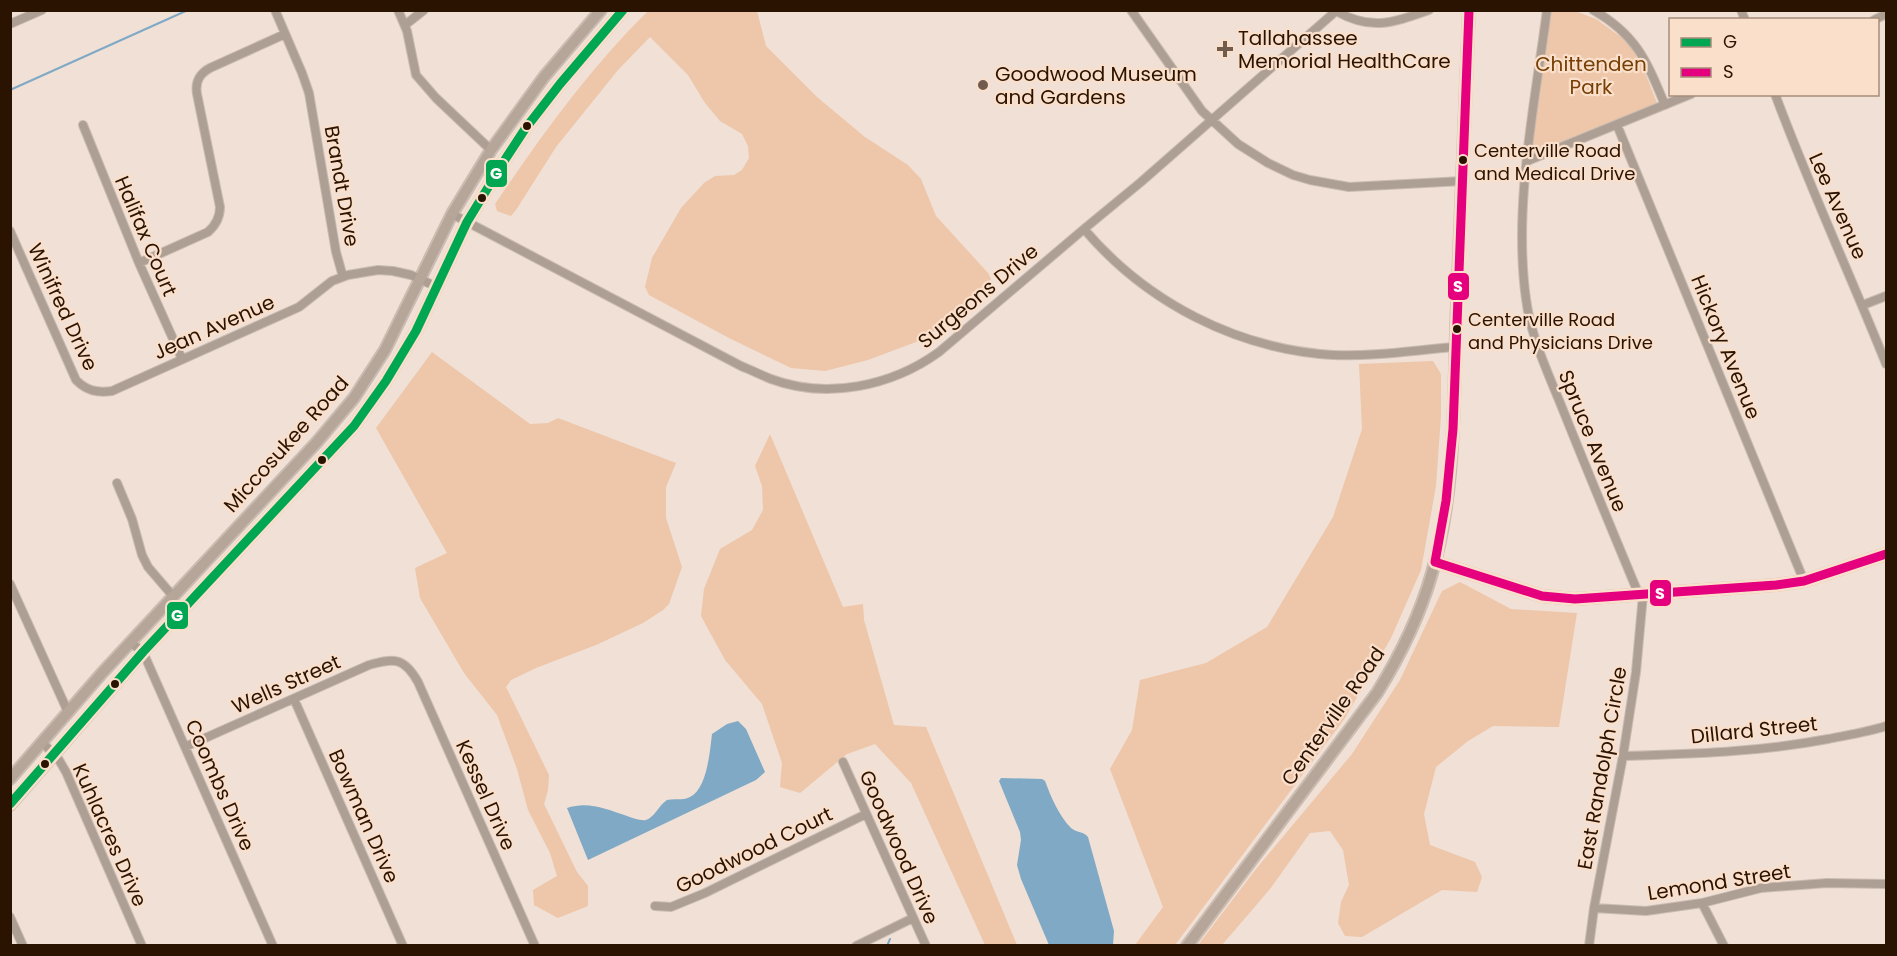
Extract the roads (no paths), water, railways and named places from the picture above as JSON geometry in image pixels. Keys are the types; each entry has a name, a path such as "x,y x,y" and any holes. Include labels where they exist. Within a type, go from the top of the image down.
{"street":[{"path":"10,24 42,10"},
{"name":"Brandt Drive","path":"275,10 309,93 336,252 343,277 378,270 411,275 437,287"},
{"path":"398,10 405,25 416,75 453,115 491,150"},
{"path":"405,25 424,10"},
{"name":"Miccosukee Road","path":"10,779 172,595 327,430 354,398 385,350 452,214 491,150 538,85 601,10"},
{"name":"Miccosukee Road","path":"10,806 143,652 354,426 386,381 416,331 467,222 525,129 623,10"},
{"path":"1131,10 1202,111 1238,144 1268,163 1293,175 1328,184 1358,187 1463,180"},
{"path":"1336,11 1355,21 1373,24 1400,20 1429,10"},
{"name":"Centerville Road","path":"1187,945 1377,693 1396,661 1413,624 1435,562 1442,529 1450,464 1469,10"},
{"name":"Spruce Avenue","path":"1547,10 1527,161 1522,251 1528,312 1540,353 1641,595"},
{"path":"1593,10 1617,26 1640,50 1665,105"},
{"name":"Surgeons Drive","path":"452,214 762,375 794,385 836,389 866,385 889,379 927,361 1142,182 1336,11"},
{"path":"139,263 208,232 214,227 220,215 196,88 200,76 210,68 285,34"},
{"path":"1527,161 1686,96"},
{"name":"Lee Avenue","path":"1776,96 1807,178 1887,364"},
{"name":"Halifax Court","path":"83,125 139,263 182,359"},
{"name":"Hickory Avenue","path":"1617,125 1804,581"},
{"path":"1084,229 1116,263 1165,300 1209,324 1257,341 1283,348 1335,355 1381,354 1455,347"},
{"name":"Winifred Drive","path":"10,231 76,380 92,391"},
{"name":"Jean Avenue","path":"92,391 100,393 112,390 299,307 323,287 343,277"},
{"path":"1863,305 1887,296"},
{"path":"327,430 339,443"},
{"path":"117,483 132,519 142,555 148,567 172,595"},
{"path":"1435,562 1542,596 1575,599 1804,581 1887,554"},
{"path":"10,584 68,712"},
{"name":"East Randolph Circle","path":"1588,945 1636,672 1641,595"},
{"name":"Coombs Drive","path":"130,642 143,652 273,945"},
{"name":"Wells Street","path":"185,747 369,665 392,659 402,662"},
{"name":"Kessel Drive","path":"402,662 412,671 418,682 535,945"},
{"name":"Bowman Drive","path":"294,699 403,945"},
{"name":"Dillard Street","path":"1623,756 1729,753 1860,733 1887,726"},
{"name":"Kuhlacres Drive","path":"42,742 54,754 66,772 142,945"},
{"name":"Goodwood Drive","path":"843,762 926,945"},
{"name":"Goodwood Court","path":"655,906 671,908 866,814"},
{"name":"Lemond Street","path":"1594,908 1631,912 1646,911 1702,903 1761,888 1827,883 1887,885"},
{"path":"1702,903 1724,945"},
{"path":"856,945 914,918"},
{"path":"12,922 23,945"}],"water":[{"path":"738,721 746,729 765,772 756,780 588,860 567,808 590,806 646,820 667,800 687,798 696,793 707,769 712,734 727,724"},
{"path":"1001,778 1045,781 1063,818 1073,830 1088,837 1114,931 1113,945 1049,945 1021,879 1017,865 1020,832 999,781"}],"waterway":[{"path":"10,90 188,10"},
{"path":"887,946 890,939"}],"place":[{"name":"Tallahassee Memorial HealthCare","path":"1225,49"},
{"name":"Goodwood Museum and Gardens","path":"983,85"},
{"name":"Centerville Road and Medical Drive","path":"1463,160"},
{"name":"Centerville Road and Physicians Drive","path":"1457,329"}],"park label":[{"name":"Chittenden Park","path":"1591,76"}]}
